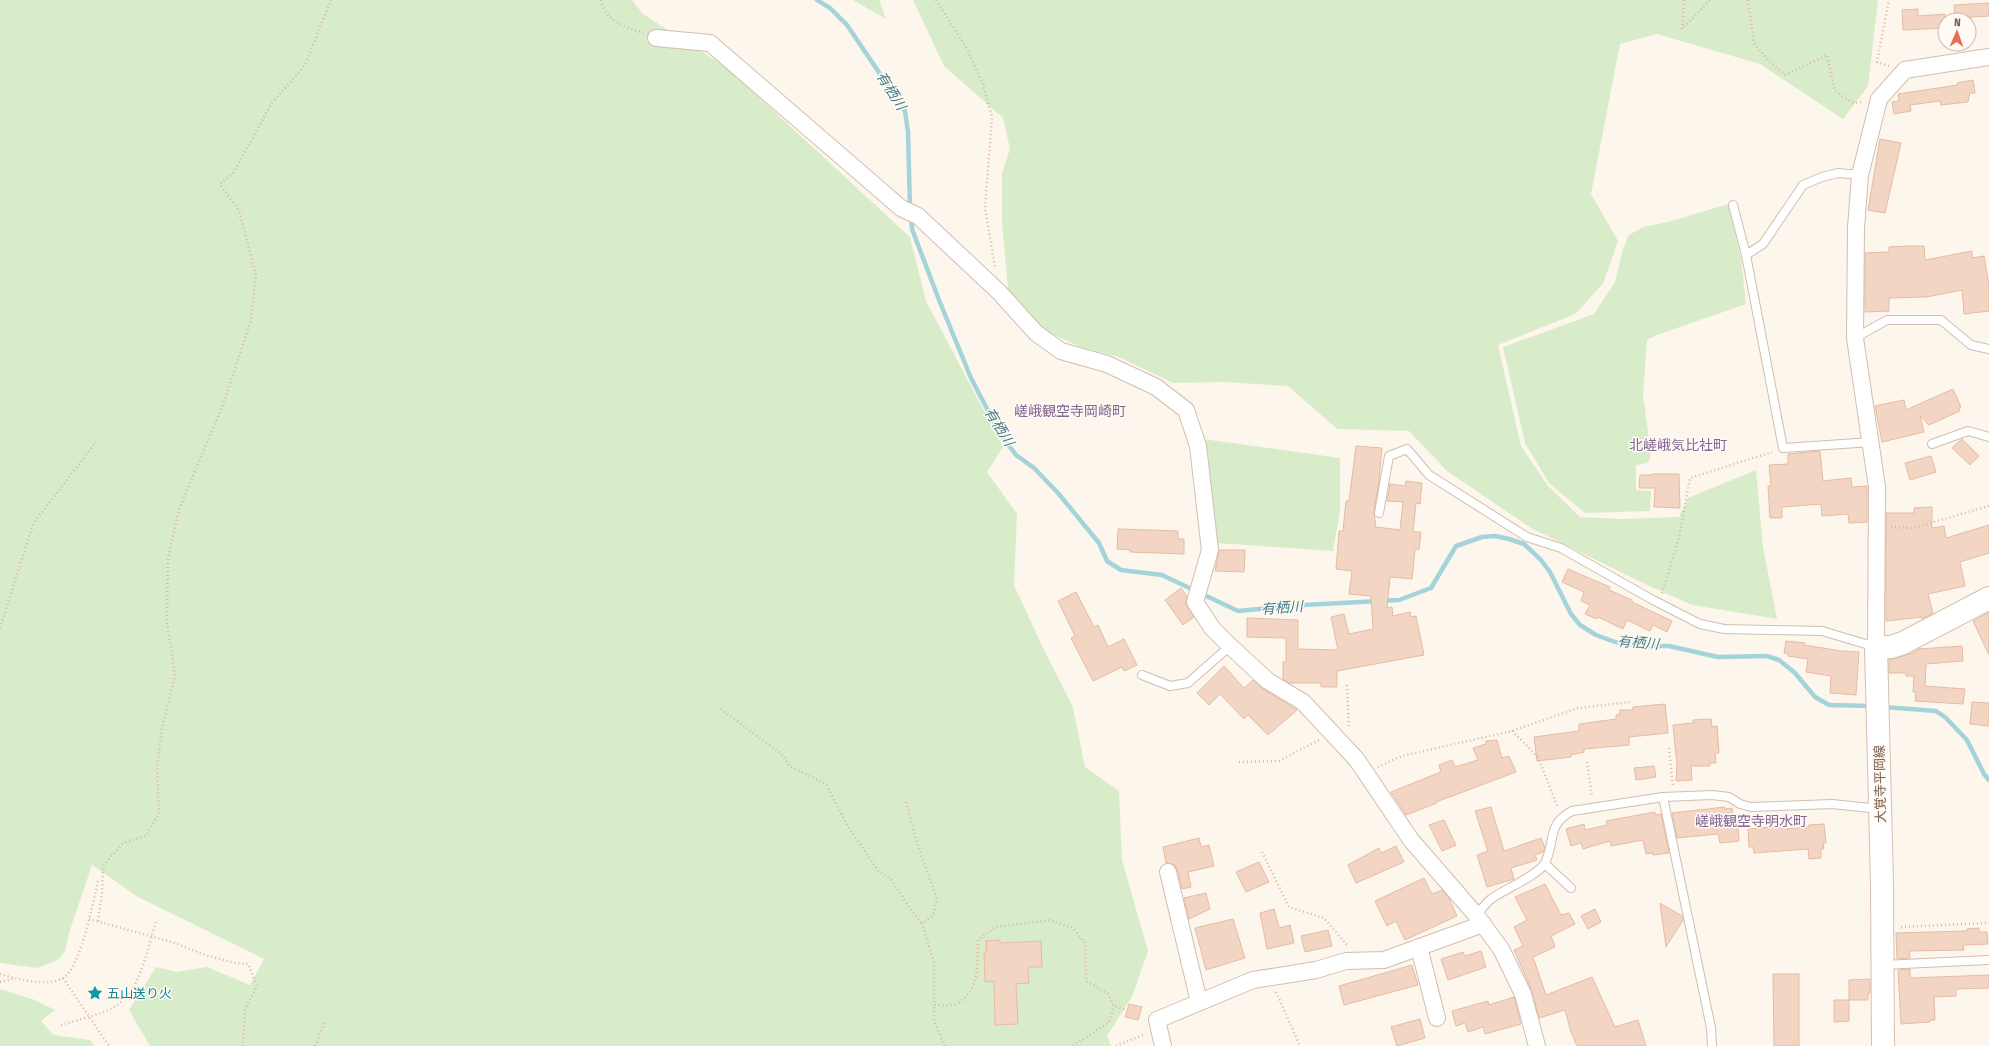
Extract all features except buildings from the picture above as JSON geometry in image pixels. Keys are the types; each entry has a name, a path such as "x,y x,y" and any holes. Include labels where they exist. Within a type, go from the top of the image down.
{"main road":[{"path":"1876,647 1891,647 1903,643 1989,598"},
{"name":"大覚寺平岡線","path":"1876,647 1883,1046"}],"street":[{"path":"656,38 710,43 901,208 918,216 999,292 1036,333 1061,351 1107,364 1156,387 1186,410 1198,446 1210,550 1195,602 1212,628 1230,646 1268,681 1303,702 1350,753 1411,840 1480,919 1501,949 1523,994 1537,1046"},
{"path":"1876,647 1878,526 1877,488 1872,442 1855,338 1856,228 1860,175 1880,99 1905,70 1989,57"},
{"path":"1168,872 1199,1002"},
{"path":"1163,1046 1157,1020 1253,980 1277,977 1346,962 1384,960 1418,948 1480,919"},
{"path":"1418,948 1437,1018"}],"lane":[{"path":"1746,255 1763,244 1803,185 1822,177 1838,173 1860,175"},
{"path":"1733,205 1746,255 1783,448 1872,442"},
{"path":"1855,338 1887,320 1941,320 1971,345 1989,349"},
{"path":"1932,444 1968,431 1989,438"},
{"path":"1379,513 1389,456 1407,449 1429,475 1527,537 1561,548 1658,603 1700,624 1724,629 1822,631 1876,647"},
{"path":"1142,675 1170,686 1188,683 1230,646"},
{"path":"1480,919 1491,899 1523,881 1544,864 1553,832 1561,817 1572,811 1663,797 1712,794 1729,797 1740,804 1751,807 1832,804 1880,810"},
{"path":"1663,797 1711,1028 1712,1046"},
{"path":"1544,864 1570,888"},
{"path":"1882,965 1988,960"}],"path":[{"path":"98,921 102,893 103,866 123,843 146,836 159,814 157,766 162,729 175,675 167,623 168,559 179,509 223,405 251,320 256,275 239,211 220,184 234,172 271,104 305,66 331,0"},
{"path":"601,0 603,10 616,23 656,38"},
{"path":"936,0 966,47 983,84 992,118 985,208 999,292"},
{"path":"1684,0 1682,29 1710,0"},
{"path":"1748,0 1754,43 1767,59 1785,75 1827,55 1835,91 1853,103 1880,99"},
{"path":"1889,0 1877,62 1905,70"},
{"path":"0,628 33,524 96,442"},
{"path":"1658,603 1680,538 1690,478 1783,448"},
{"path":"1878,526 1913,528 1989,506"},
{"path":"1347,684 1350,753"},
{"path":"1365,773 1402,756 1512,730 1578,708 1630,702"},
{"path":"721,709 784,756 789,766 826,784 847,825 879,872 891,879 909,907 922,923 934,963 934,1021 945,1046"},
{"path":"1512,730 1538,757 1561,817"},
{"path":"1239,762 1279,761 1331,733"},
{"path":"1669,748 1674,796"},
{"path":"1588,762 1593,808"},
{"path":"906,802 921,857 937,899 933,915 922,923"},
{"path":"1262,852 1289,907 1324,918 1360,961"},
{"path":"0,974 15,979 40,982 63,978 72,971 89,919 98,881"},
{"path":"89,919 175,943 205,956 235,963 248,964 256,986 245,1009 243,1046"},
{"path":"934,1005 955,1004 970,991 976,979 978,940 996,927 1050,920 1073,928 1085,943 1086,981 1108,994 1114,1006 1109,1022 1072,1046"},
{"path":"61,1025 112,1008 125,999 144,965 156,922"},
{"path":"1882,928 1987,923"},
{"path":"1277,977 1276,992 1300,1046"},
{"path":"63,978 109,1046"},
{"path":"0,982 15,979"},
{"path":"1114,1006 1127,1010"},
{"path":"315,1046 325,1021"},
{"path":"1116,1046 1159,1028"}],"green space":[{"path":"0,0 632,0 643,14 726,67 910,237 926,301 1003,447 987,472 1017,514 1014,585 1043,648 1073,707 1085,767 1119,791 1122,860 1148,951 1132,997 1107,1036 1111,1046 150,1046 129,1010 156,967 177,972 207,967 250,985 264,959 138,897 92,865 69,933 65,951 58,960 37,968 0,963"},
{"path":"853,0 879,0 886,19"},
{"path":"913,0 1878,0 1868,86 1843,119 1760,64 1657,34 1620,44 1591,194 1618,241 1603,284 1575,314 1498,345 1521,446 1548,486 1580,517 1622,519 1679,517 1688,498 1756,470 1763,547 1777,619 1692,605 1649,586 1531,528 1447,471 1409,431 1337,429 1288,386 1223,382 1173,383 1119,357 1081,347 1047,332 1009,299 1002,224 1002,173 1010,149 1003,118 944,66"},
{"path":"1728,204 1741,258 1746,304 1657,335 1647,340 1643,395 1651,455 1648,463 1636,465 1636,490 1651,491 1650,511 1585,513 1549,483 1525,443 1503,347 1594,314 1615,282 1623,249 1629,235 1643,227 1668,222"},
{"path":"1203,439 1340,458 1340,511 1333,551 1216,543"},
{"path":"0,989 35,1000 55,1010 41,1021 53,1035 90,1040 94,1046 0,1046"}],"waterway":[{"name":"有栖川","path":"817,0 830,8 847,25 905,111 908,132 910,208"},
{"name":"有栖川","path":"911,217 912,229 939,300 971,378 1000,434 1016,455 1034,468 1058,493 1099,543 1107,561 1121,570 1162,575 1238,611 1303,605 1399,600 1431,588 1456,546 1482,537 1495,536 1524,544 1541,560 1550,572 1571,614 1580,625 1596,635 1615,642 1645,646 1669,646 1718,657 1767,656 1779,660 1795,673 1815,697 1829,705 1871,706"},
{"name":"有栖川","path":"1884,707 1936,711 1945,717 1967,740 1984,774 1989,780"}],"place":[{"name":"五山送り火","path":"95,993"}],"district":[{"name":"嵯峨観空寺岡崎町","path":"1070,411"},
{"name":"北嵯峨気比社町","path":"1678,445"},
{"name":"嵯峨観空寺明水町","path":"1751,821"}]}
